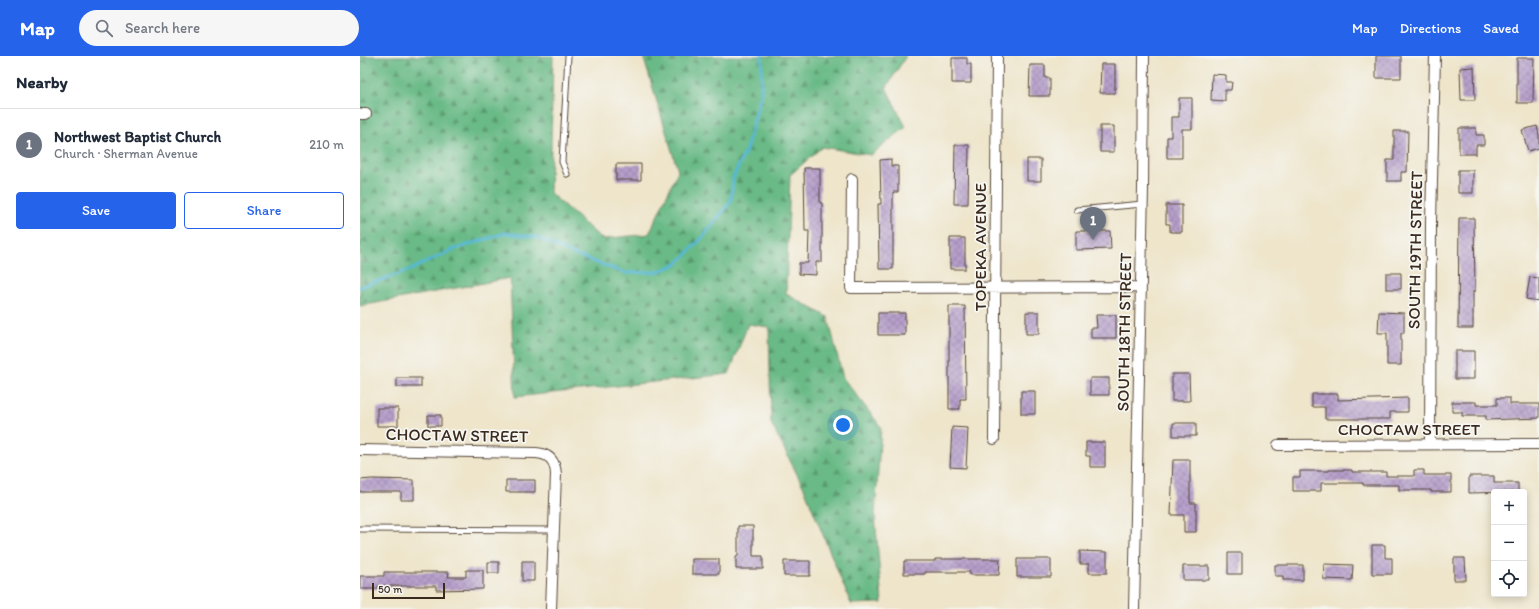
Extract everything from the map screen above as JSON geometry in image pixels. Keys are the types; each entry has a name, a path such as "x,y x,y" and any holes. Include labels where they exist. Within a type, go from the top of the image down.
{"street":[{"name":"TOPEKA AVENUE","path":"994,439 997,56"},
{"name":"SOUTH 18TH STREET","path":"1134,609 1143,204 1144,56"},
{"name":"SOUTH 19TH STREET","path":"1430,444 1431,222 1435,56"},
{"path":"852,179 851,288 1141,287"},
{"name":"CHOCTAW STREET","path":"1278,445 1539,444"},
{"name":"CHOCTAW STREET","path":"360,450 544,454 551,458 556,465 554,530"},
{"path":"551,609 554,530"}],"lane":[{"path":"567,174 562,162 568,56"},
{"path":"1077,210 1143,204"},
{"path":"360,529 554,530"}],"green space":[{"path":"360,56 553,56 550,193 602,239 649,234 678,171 643,56 906,56 886,88 906,127 871,155 822,147 790,175 786,294 828,317 843,378 881,427 875,515 882,603 851,604 804,488 771,423 769,327 748,324 729,374 515,397 510,278 360,306"}],"building":[{"path":"1376,56 1401,56 1401,78 1376,78"},
{"path":"952,58 967,58 967,64 971,64 971,83 952,83"},
{"path":"1517,58 1534,58 1533,103 1517,103"},
{"path":"1101,64 1115,64 1115,93 1100,93"},
{"path":"1030,65 1045,65 1045,78 1050,78 1050,96 1029,96"},
{"path":"1474,67 1475,100 1461,100 1460,68"},
{"path":"1212,74 1226,75 1226,82 1232,82 1231,90 1225,90 1225,101 1211,100"},
{"path":"1179,98 1192,98 1192,129 1182,129 1182,158 1167,158 1167,137 1171,137 1171,117 1179,117"},
{"path":"1100,126 1114,126 1114,152 1100,152"},
{"path":"1537,126 1539,148 1528,151 1522,130"},
{"path":"1459,128 1476,128 1476,135 1484,135 1484,145 1476,145 1476,154 1459,154"},
{"path":"1394,131 1408,131 1407,172 1401,172 1401,181 1387,181 1387,160 1394,160"},
{"path":"955,145 969,145 968,204 954,204"},
{"path":"891,159 891,166 898,166 898,192 893,192 893,269 879,269 878,204 881,204 880,160"},
{"path":"1027,159 1041,159 1041,181 1027,181"},
{"path":"616,164 641,164 641,180 616,180"},
{"path":"804,168 820,168 820,203 822,203 822,262 816,262 816,275 799,274 799,263 808,263 809,231 805,231"},
{"path":"1458,170 1473,170 1473,193 1458,193"},
{"path":"1166,205 1182,205 1182,232 1170,232 1170,224 1166,224"},
{"path":"1459,218 1474,218 1475,291 1473,291 1473,328 1458,328"},
{"path":"1076,231 1110,231 1111,249 1076,250"},
{"path":"950,238 965,238 965,269 950,269"},
{"path":"1386,273 1401,273 1401,289 1386,289"},
{"path":"1530,277 1539,278 1539,301 1526,299"},
{"path":"949,306 965,306 966,399 960,399 960,409 949,409"},
{"path":"1026,312 1039,312 1039,334 1026,334"},
{"path":"1379,312 1404,313 1404,333 1401,333 1401,365 1387,365 1387,333 1378,333"},
{"path":"878,313 905,313 905,335 878,335"},
{"path":"1096,315 1116,315 1116,338 1091,338 1091,328 1097,328"},
{"path":"1455,351 1474,351 1474,379 1455,379"},
{"path":"1172,374 1189,374 1190,401 1172,401"},
{"path":"397,378 421,378 421,387 397,387"},
{"path":"1090,378 1109,378 1109,395 1090,395"},
{"path":"1021,391 1035,391 1035,414 1021,414"},
{"path":"1312,394 1338,394 1338,400 1408,398 1408,412 1390,412 1390,419 1325,419 1325,407 1312,407"},
{"path":"1497,398 1510,398 1510,404 1539,404 1539,418 1486,420 1486,416 1462,416 1462,412 1452,412 1452,402 1476,402 1476,405 1497,405"},
{"path":"377,408 398,408 398,426 377,426"},
{"path":"428,415 441,415 441,426 428,426"},
{"path":"1173,423 1196,423 1196,436 1173,436"},
{"path":"952,427 968,428 966,468 950,467"},
{"path":"1086,442 1105,442 1105,467 1090,467 1090,456 1086,456"},
{"path":"1173,460 1190,460 1190,503 1196,503 1196,532 1184,532 1184,515 1171,515"},
{"path":"1329,470 1386,472 1386,476 1414,476 1414,470 1424,470 1424,475 1451,475 1451,492 1431,492 1431,490 1399,490 1399,485 1363,485 1363,483 1321,483 1321,491 1293,491 1293,477 1300,477 1300,471"},
{"path":"1469,476 1494,476 1494,483 1518,483 1518,489 1491,489 1491,493 1469,493"},
{"path":"360,480 414,480 414,500 401,500 401,492 360,492"},
{"path":"506,480 535,480 535,492 506,492"},
{"path":"738,526 753,526 753,556 763,556 763,569 736,569 736,556 738,556"},
{"path":"1372,545 1385,545 1385,558 1392,558 1392,574 1372,574"},
{"path":"1080,551 1107,552 1107,573 1089,573 1089,564 1080,564"},
{"path":"1228,553 1242,553 1242,574 1228,574"},
{"path":"1454,558 1465,558 1466,580 1454,580"},
{"path":"692,559 719,559 719,574 692,574"},
{"path":"935,559 1000,559 999,575 970,575 970,572 925,572 925,574 904,574 904,561 935,561"},
{"path":"1017,559 1051,559 1051,577 1017,577"},
{"path":"522,561 534,561 534,581 522,581"},
{"path":"784,561 810,561 810,576 784,576"},
{"path":"488,562 499,562 499,573 488,573"},
{"path":"1324,564 1353,565 1352,580 1323,579"},
{"path":"1275,565 1303,565 1303,580 1283,580 1283,576 1275,576"},
{"path":"1183,566 1209,566 1209,580 1183,580"},
{"path":"466,570 483,570 483,589 436,590 436,586 378,586 378,589 360,589 360,576 384,576 384,572 449,572 448,577 466,577"}],"waterway":[{"path":"360,287 410,270 452,250 505,233 536,237 573,254 625,273 657,272 677,264 703,237 731,201 733,178 746,150 761,94 762,56"}],"place":[{"name":"Northwest Baptist Church","path":"1093,240"}]}
